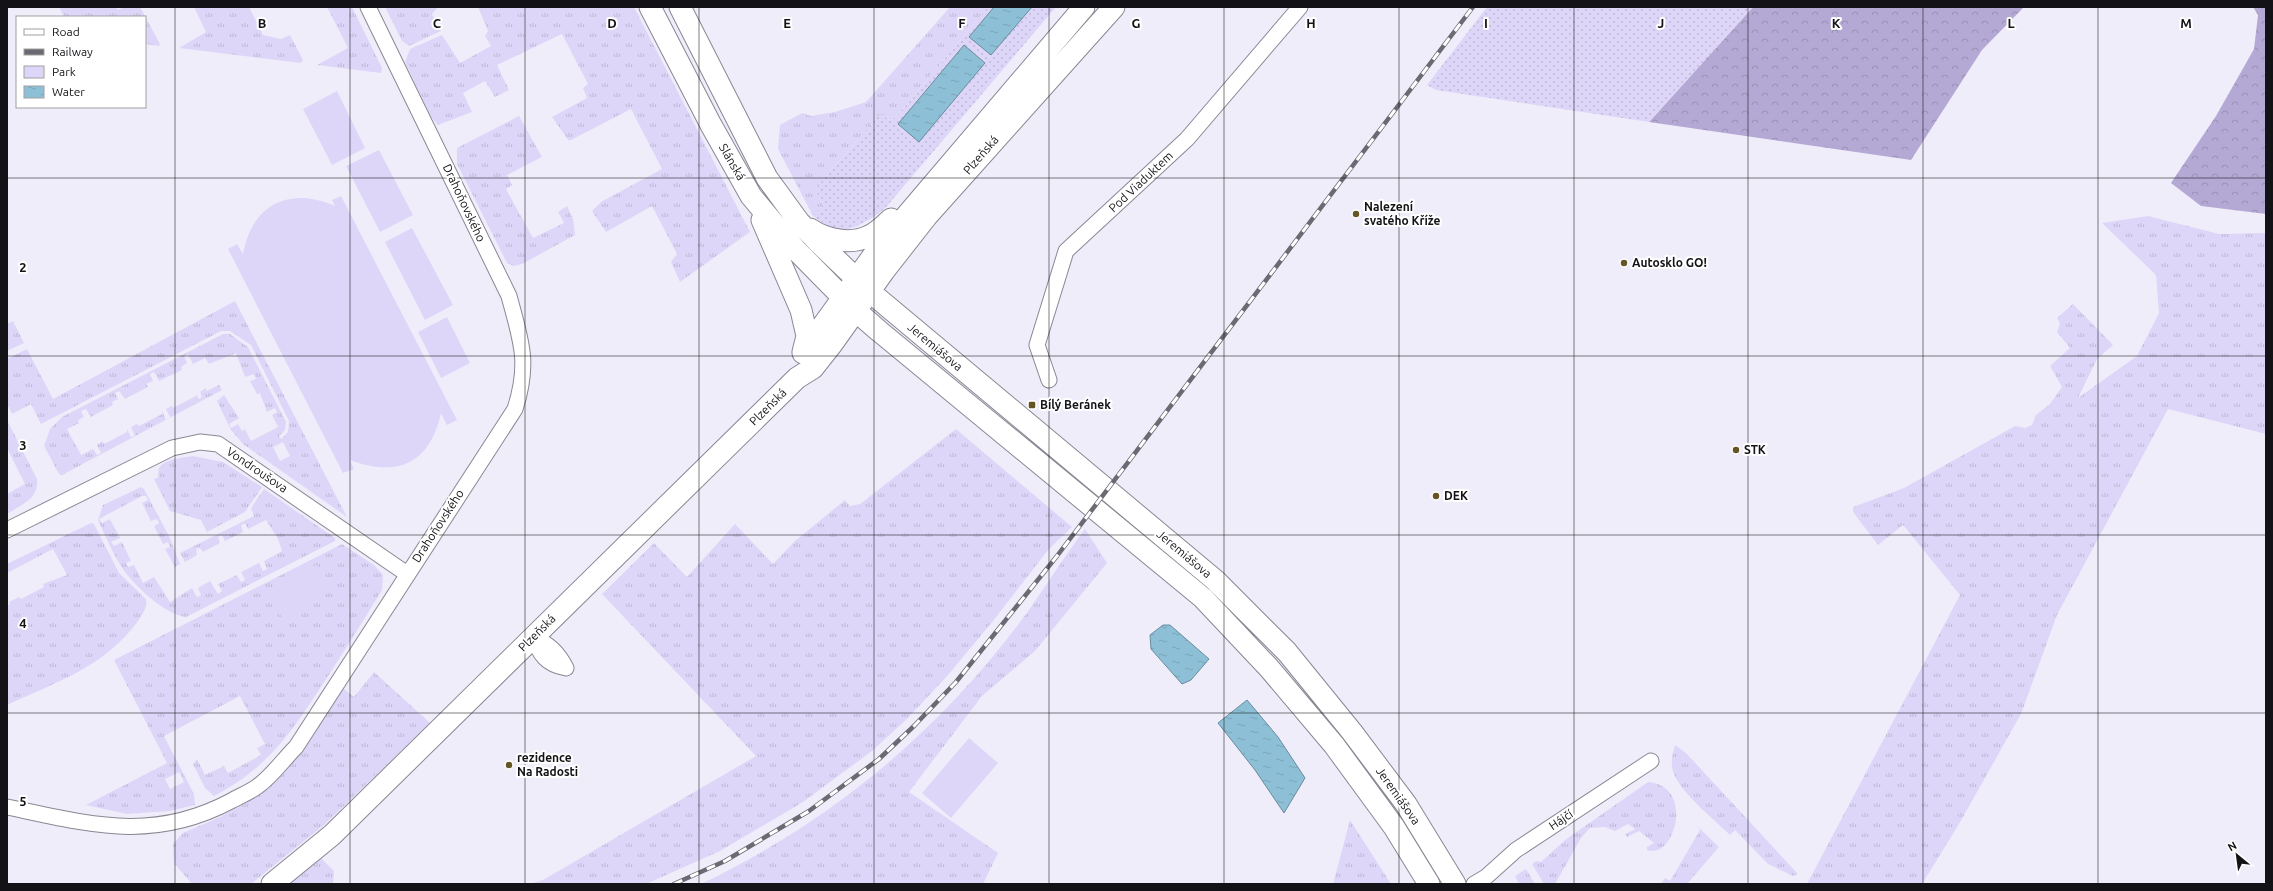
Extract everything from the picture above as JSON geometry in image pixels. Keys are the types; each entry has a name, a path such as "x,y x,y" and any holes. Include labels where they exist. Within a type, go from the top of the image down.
{"main road":[{"name":"Slánská","path":"650,7 711,125 751,196 795,249 850,304"},
{"name":"Slánská","path":"680,7 767,178 799,222 862,285"},
{"name":"Plzeňská","path":"272,884 332,835 797,378 813,368 862,285 878,249 1084,7"},
{"name":"Plzeňská","path":"862,285 927,216 1114,7"},
{"path":"799,222 816,233 832,238 844,240 862,239 875,233 939,178"},
{"path":"751,196 801,310 807,336 803,353"},
{"name":"Jeremiášova","path":"862,285 1215,580 1286,652 1352,732 1406,804 1455,884"},
{"name":"Plzeňská","path":"797,378 803,353 850,304"},
{"name":"Jeremiášova","path":"850,304 1203,598 1269,668 1334,745 1394,827 1429,884"}],"street":[{"name":"Drahoňovského","path":"7,807 91,825 127,828 154,826 187,820 211,812 258,786 296,747 515,409 524,372 523,346 509,296 368,7"},
{"name":"Pod Viaduktem","path":"1048,380 1037,345 1066,251 1187,139 1300,7"},
{"name":"Vondroušova","path":"7,530 172,448 200,442 218,444 407,574"},
{"name":"Hájčí","path":"1474,884 1486,877 1516,850 1651,761"}],"green space":[{"path":"59,7 115,7 118,10 124,7 140,7 145,16 64,16"},
{"path":"194,7 249,7 263,35 281,39 290,35 303,60 301,63 179,48 206,32"},
{"path":"327,7 352,7 382,68 381,73 317,65 348,48"},
{"path":"385,7 438,7 432,14 441,31 409,46 402,41"},
{"path":"478,7 634,7 750,232 680,282 671,262 677,254 652,206 606,232 592,211 601,202 662,169 631,109 569,141 552,117 587,98 583,88 588,84 562,34 497,65 509,90 495,97 485,81 463,93 472,112 438,125 431,117 405,62 410,49 442,35 460,63 491,46 485,36 488,31"},
{"path":"950,7 988,7 897,116 890,121 881,113 814,190 823,200 822,206 813,216 778,149 780,125 802,113 811,116 835,112 866,102"},
{"path":"988,7 994,7 970,37 991,54 1032,7 1056,7 883,210 865,222 846,230 833,228 813,216 822,206 823,200 814,190 881,113 890,121 897,116","holes":["964,45 985,63 919,141 898,124"]},
{"path":"1487,7 1753,7 1649,122 1436,90 1427,85"},
{"path":"1753,7 2024,7 1982,50 1911,160 1649,122"},
{"path":"2253,7 2266,7 2266,214 2201,206 2171,183 2216,116 2254,49 2258,15"},
{"path":"146,18 160,44 159,46 146,44"},
{"path":"337,91 365,148 332,165 303,109"},
{"path":"519,116 542,157 507,175 512,185 506,189 533,238 564,223 558,212 567,206 573,219 575,235 522,264 514,266 507,263 457,164 457,148"},
{"path":"379,150 413,215 380,232 346,166"},
{"path":"341,196 457,420 447,425 441,413 436,430 429,444 420,455 409,462 397,466 382,467 367,465 350,460 354,469 343,473 228,249 237,244 243,254 248,237 255,223 264,212 275,204 288,199 302,198 318,200 335,206 332,200"},
{"path":"2148,216 2219,234 2266,233 2266,434 2168,409 2057,615 2021,714 1959,824 1922,884 1807,884 1960,595 1903,525 1878,545 1853,512 1853,507 1904,488 2015,426 2025,428 2032,425 2036,415 2050,404 2062,387 2050,366 2070,348 2057,332 2060,323 2057,318 2073,304 2113,345 2097,359 2078,398 2137,356 2159,313 2156,275 2102,223"},
{"path":"412,228 453,305 425,320 385,242"},
{"path":"235,301 347,517 243,444 231,430 217,401 224,395 239,418 229,424 231,428 238,424 242,431 245,429 251,441 278,427 272,415 277,412 275,408 267,412 260,393 257,394 250,381 256,379 254,374 245,377 236,353 209,364 205,358 193,364 188,354 184,356 187,363 181,367 182,370 159,381 154,372 150,374 153,381 146,384 148,387 125,399 119,391 115,393 118,399 112,402 113,405 91,417 86,409 81,411 84,417 78,420 79,423 67,429 81,455 93,449 92,447 97,455 101,453 97,445 103,441 104,444 127,432 127,429 131,437 135,436 131,427 137,424 139,426 162,414 162,411 166,420 62,475 59,474 44,446 50,429 62,417 223,334 230,334 248,347 286,422 285,430 279,436 281,439 288,432 289,421 251,345 230,331 221,331 41,424 31,404 12,414 7,404 7,359 27,349 53,399","holes":["283,442 290,456 280,461 273,447"]},
{"path":"447,317 470,363 441,378 418,332"},
{"path":"13,321 24,343 7,351 7,324"},
{"path":"219,385 222,390 167,419 170,417 166,409 172,406 173,408 196,396 196,394 199,399 202,397 200,392 206,388 207,391"},
{"path":"7,420 37,479 37,486 35,492 24,504 7,514 7,494 25,484 7,448"},
{"path":"956,429 1072,527 1048,550 993,621 948,675 907,719 872,751 803,802 720,851 646,884 530,884 543,880 756,756 602,594 654,543 687,577 735,524 773,564 795,541 845,500 850,506 860,504"},
{"path":"193,456 223,462 262,487 245,512 207,532 201,520 170,511 154,479 159,477 158,471 160,466 164,463 170,460"},
{"path":"141,487 144,489 170,538 180,564 175,567 165,549 170,547 168,542 163,544 154,526 159,523 157,519 151,521 142,503 148,500 146,496 142,496 99,519 102,523 110,519 120,538 111,542 114,546 122,542 131,561 126,563 128,567 134,565 143,583 154,577 170,602 192,588 197,597 201,595 198,588 210,581 218,594 222,591 218,584 237,575 241,582 245,580 241,572 259,563 263,571 267,569 264,561 282,551 278,539 266,520 248,529 245,523 241,525 243,532 225,541 222,535 218,537 220,543 203,552 200,548 196,549 197,555 185,562 180,553 254,516 251,508 264,489 335,538 335,541 186,617 178,615 152,600 130,579 117,560 98,520 103,505"},
{"path":"91,523 94,524 119,573 146,599 144,611 125,637 95,662 78,672 7,705 7,606 10,604 9,602 19,597 21,599 44,587 43,584 67,575 53,549 7,573 7,564"},
{"path":"1085,529 1107,563 1035,651 982,696 909,792 998,853 983,884 701,884 749,859 795,832 839,802 920,734 958,696 993,656 1026,614"},
{"path":"342,544 374,565 383,575 382,590 332,670 295,725 268,757 235,784 214,796 205,788 193,764 197,759 205,775 224,766 228,773 261,755 257,748 265,744 240,696 164,736 194,794 195,805 170,811 127,814 86,805 167,763 114,660","holes":["179,772 184,782 170,789 165,779"]},
{"path":"317,565 329,591 282,618 270,590"},
{"path":"374,672 430,723 324,825 251,884 192,884 174,863 173,844 183,833 220,817 264,792 305,748 343,688 354,697"},
{"path":"969,738 998,763 951,818 922,793"},
{"path":"1675,745 1686,753 1798,874 1793,876 1768,864 1735,830 1730,835 1687,794 1674,775 1672,767"},
{"path":"1648,782 1663,787 1672,796 1676,808 1676,822 1672,834 1665,845 1657,850 1647,850 1647,847 1654,843 1639,831 1627,837 1625,834 1635,829 1628,824 1615,831 1605,827 1590,828 1581,838 1555,884 1544,884 1532,864 1536,861 1541,862 1565,840"},
{"path":"1350,820 1391,884 1333,884"},
{"path":"1696,825 1719,847 1687,884 1661,884 1665,878 1670,881 1700,830"},
{"path":"321,858 334,871 333,884 289,884"},
{"path":"1526,869 1535,884 1519,884 1515,876"}],"water":[{"path":"994,7 1032,7 991,55 969,37"},
{"path":"964,45 985,63 919,142 898,124"},
{"path":"1163,625 1170,625 1209,659 1191,680 1182,684 1151,649 1150,635"},
{"path":"1247,700 1278,737 1305,778 1284,813 1255,770 1218,723"}],"railway":[{"path":"674,884 725,861 809,811 879,759 914,726 956,682 1057,556 1473,7"}],"place":[{"name":"Nalezení svatého Kříže","path":"1356,214"},
{"name":"Autosklo GO!","path":"1624,263"},
{"name":"Bílý Beránek","path":"1032,405"},
{"name":"STK","path":"1736,450"},
{"name":"DEK","path":"1436,496"},
{"name":"rezidence Na Radosti","path":"509,765"}]}
